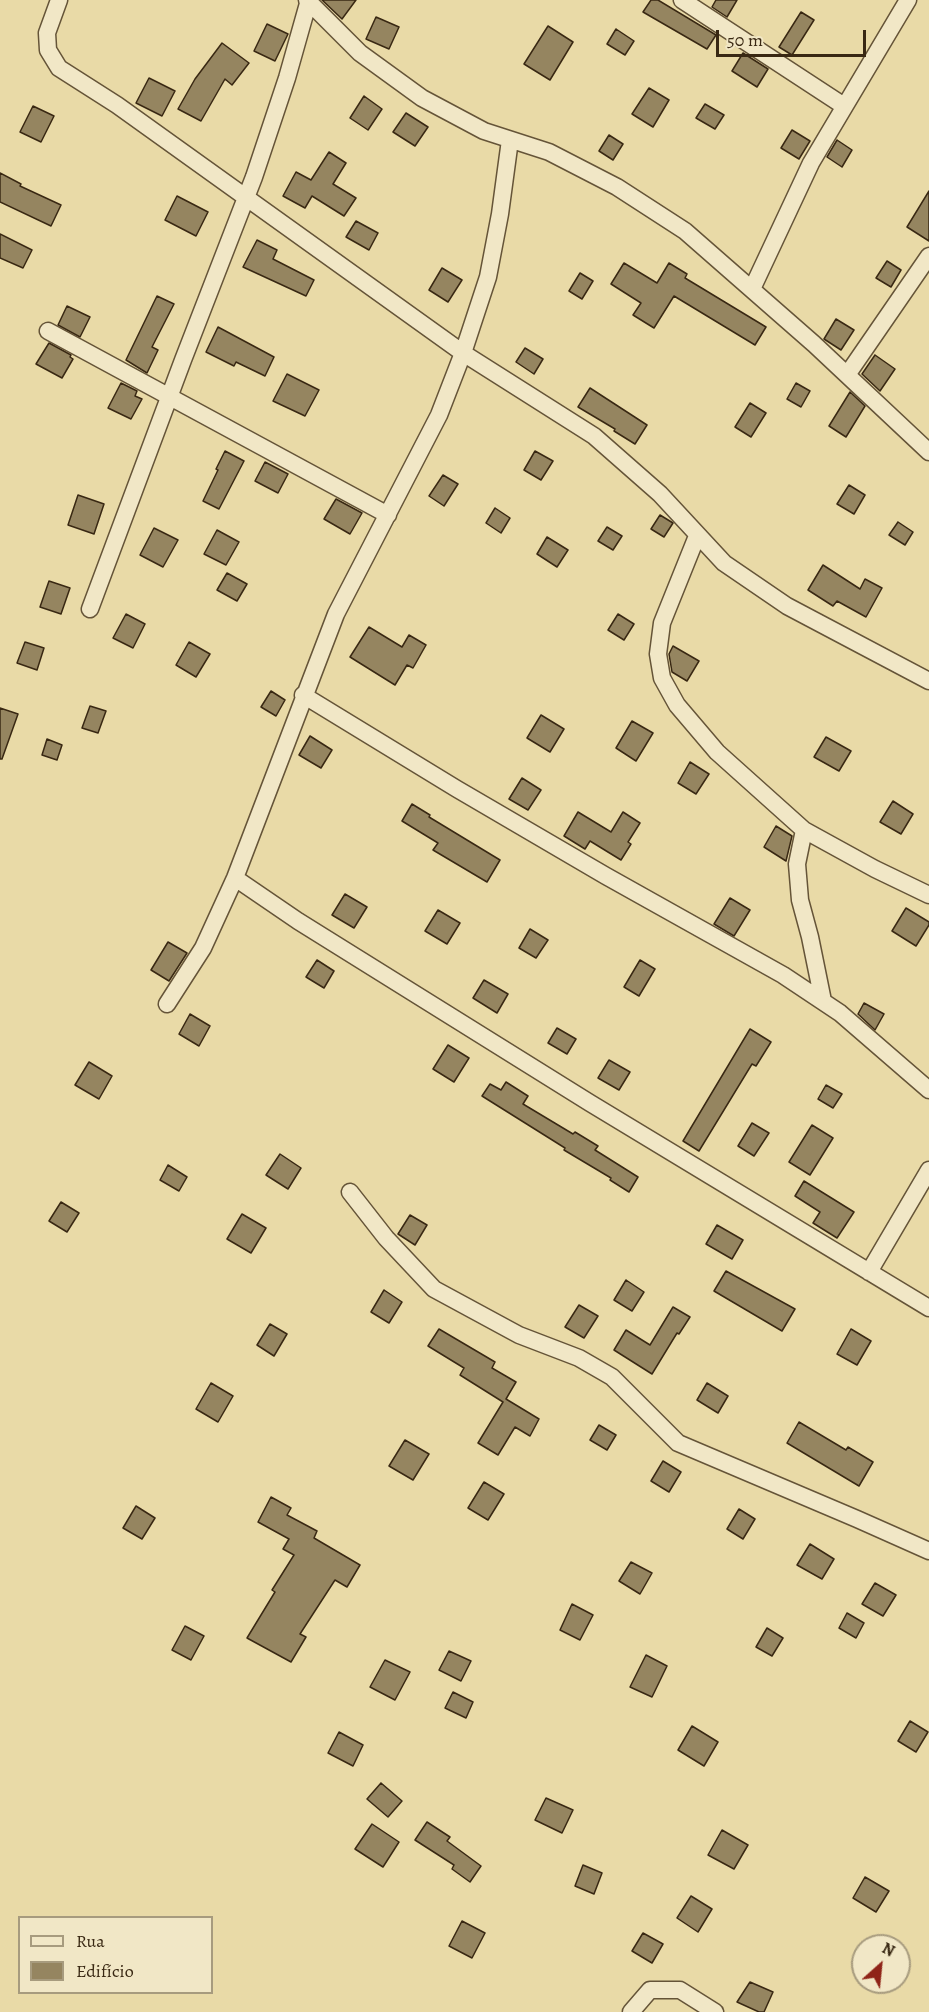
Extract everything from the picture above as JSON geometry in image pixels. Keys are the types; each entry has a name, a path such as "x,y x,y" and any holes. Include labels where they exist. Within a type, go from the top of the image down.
{"street":[{"path":"58,0 47,33 48,50 59,68 117,105 463,353 594,436 660,494 724,563 787,606 929,681"},
{"path":"682,0 844,106"},
{"path":"752,289 811,163 908,0"},
{"path":"90,609 168,398 246,198 287,78 308,1 360,53 422,98 484,131 549,152 617,187 685,231 847,375 929,452"},
{"path":"167,1004 203,948 235,878 303,695 336,614 439,415 489,277 510,140"},
{"path":"847,375 929,256"},
{"path":"48,331 168,398 388,515"},
{"path":"697,536 662,623 658,654 662,678 677,705 717,752 804,830 875,870 929,895"},
{"path":"303,695 606,876 783,975 840,1013 929,1090"},
{"path":"804,830 797,864 800,900 823,1001"},
{"path":"235,878 298,921 590,1103 929,1308"},
{"path":"869,1272 929,1170"},
{"path":"350,1192 386,1238 434,1289 519,1335 579,1358 612,1377 678,1443 929,1551"},
{"path":"631,2012 650,1990 680,1990 715,2012"}],"building":[{"path":"322,0 356,0 342,19"},
{"path":"651,0 658,0 716,35 707,49 643,12"},
{"path":"716,0 737,0 727,17 712,7"},
{"path":"801,12 814,20 792,55 779,47"},
{"path":"376,17 399,27 389,49 366,39"},
{"path":"267,24 288,34 275,61 254,51"},
{"path":"548,26 573,42 550,80 524,64"},
{"path":"616,29 634,41 625,55 607,44"},
{"path":"222,43 249,63 232,85 225,79 201,121 178,109 195,79"},
{"path":"743,53 768,69 757,87 732,71"},
{"path":"149,78 175,91 162,116 136,103"},
{"path":"649,88 669,100 653,127 632,114"},
{"path":"364,96 382,109 368,130 350,118"},
{"path":"705,104 724,115 715,129 696,118"},
{"path":"33,106 54,116 41,142 20,132"},
{"path":"406,113 428,127 415,146 393,132"},
{"path":"792,130 810,141 799,159 781,148"},
{"path":"609,135 623,144 613,160 599,151"},
{"path":"837,140 852,150 842,167 827,157"},
{"path":"329,152 346,163 333,184 356,198 344,216 312,196 305,208 283,196 296,172 311,180"},
{"path":"0,173 21,184 20,186 61,205 51,226 0,202"},
{"path":"929,191 929,241 907,227"},
{"path":"177,196 208,212 196,236 165,220"},
{"path":"356,221 378,233 369,250 346,237"},
{"path":"0,234 32,250 23,268 0,258"},
{"path":"257,240 277,250 273,259 314,280 306,296 243,267"},
{"path":"887,261 901,270 891,287 876,278"},
{"path":"624,263 657,283 669,263 687,274 685,278 766,327 755,345 674,296 654,328 633,315 641,303 611,284"},
{"path":"442,268 462,280 448,302 429,290"},
{"path":"580,273 593,281 582,299 569,291"},
{"path":"157,296 174,304 152,347 158,350 147,373 126,360"},
{"path":"67,306 90,317 80,337 58,325"},
{"path":"836,319 854,330 841,350 824,339"},
{"path":"218,327 274,357 265,376 236,362 234,366 206,352"},
{"path":"49,343 71,355 73,359 62,378 36,364"},
{"path":"525,348 543,359 534,374 516,362"},
{"path":"875,355 895,369 880,391 862,374"},
{"path":"287,374 319,390 305,416 273,401"},
{"path":"121,383 137,391 135,396 142,399 131,419 108,408"},
{"path":"796,383 810,391 801,407 787,399"},
{"path":"590,388 647,425 635,444 578,407"},
{"path":"850,392 865,406 846,437 829,426"},
{"path":"750,403 766,413 751,437 735,427"},
{"path":"225,451 244,461 219,509 203,501"},
{"path":"535,451 553,461 541,480 524,470"},
{"path":"265,462 288,474 278,493 255,481"},
{"path":"443,475 458,484 444,506 429,496"},
{"path":"849,485 865,495 854,514 837,504"},
{"path":"78,495 104,504 94,534 68,525"},
{"path":"336,499 362,513 350,534 324,519"},
{"path":"495,508 510,518 501,533 486,523"},
{"path":"660,515 673,523 664,537 651,529"},
{"path":"898,522 913,532 905,545 889,535"},
{"path":"607,527 622,536 613,550 598,541"},
{"path":"154,528 178,540 163,567 140,555"},
{"path":"217,530 239,542 226,565 204,554"},
{"path":"547,537 568,550 557,567 537,554"},
{"path":"823,565 860,589 865,579 882,588 866,617 837,601 833,606 808,590"},
{"path":"227,573 247,584 237,601 217,590"},
{"path":"49,581 70,588 61,614 40,607"},
{"path":"126,614 145,624 133,648 113,638"},
{"path":"618,614 634,624 624,640 608,630"},
{"path":"369,627 402,647 409,635 426,645 413,668 407,665 395,685 350,657"},
{"path":"25,642 44,648 37,670 17,663"},
{"path":"189,642 210,654 196,677 176,665"},
{"path":"673,646 699,661 687,681 672,672 669,654"},
{"path":"271,691 285,700 276,716 261,707"},
{"path":"90,706 106,711 98,733 82,728"},
{"path":"0,708 18,714 2,759 0,759"},
{"path":"541,715 564,729 550,752 527,738"},
{"path":"632,721 653,733 636,761 616,748"},
{"path":"310,736 332,750 321,768 299,755"},
{"path":"826,737 851,751 839,771 814,757"},
{"path":"47,739 62,745 57,760 42,755"},
{"path":"690,762 709,774 696,794 678,783"},
{"path":"522,778 541,790 528,810 509,799"},
{"path":"893,801 913,814 901,834 880,822"},
{"path":"412,804 430,815 429,817 500,860 487,882 433,850 438,843 402,821"},
{"path":"578,812 611,832 623,812 640,823 628,842 631,844 621,860 590,841 585,849 564,836"},
{"path":"776,826 792,836 786,861 764,847"},
{"path":"345,894 367,907 354,928 332,915"},
{"path":"730,898 750,910 734,936 714,924"},
{"path":"906,908 929,922 916,946 892,931"},
{"path":"438,910 460,923 447,944 425,931"},
{"path":"530,929 548,940 536,958 519,948"},
{"path":"168,942 187,953 169,981 151,970"},
{"path":"317,960 334,971 324,988 306,977"},
{"path":"640,960 655,969 639,996 624,987"},
{"path":"484,980 508,994 497,1013 473,998"},
{"path":"864,1003 884,1014 875,1030 858,1014"},
{"path":"190,1014 210,1026 199,1046 179,1034"},
{"path":"557,1028 576,1039 567,1054 548,1043"},
{"path":"750,1029 771,1042 756,1066 752,1064 699,1151 683,1141"},
{"path":"448,1045 469,1058 454,1082 433,1069"},
{"path":"609,1060 630,1072 619,1090 598,1078"},
{"path":"89,1062 112,1076 99,1099 75,1085"},
{"path":"506,1082 528,1096 523,1104 598,1146 595,1150 638,1177 629,1192 610,1180 611,1178 482,1096 490,1084 501,1090"},
{"path":"826,1085 842,1094 833,1108 818,1099"},
{"path":"752,1123 769,1133 754,1156 738,1146"},
{"path":"812,1125 833,1138 810,1175 789,1162"},
{"path":"280,1154 301,1168 288,1189 266,1175"},
{"path":"168,1165 187,1177 179,1191 160,1180"},
{"path":"804,1181 854,1212 837,1238 813,1223 820,1212 795,1196"},
{"path":"61,1202 79,1213 67,1232 49,1221"},
{"path":"242,1214 266,1228 251,1253 227,1239"},
{"path":"410,1215 427,1225 415,1245 398,1234"},
{"path":"717,1225 743,1240 732,1259 706,1244"},
{"path":"726,1271 795,1309 782,1331 714,1291"},
{"path":"626,1280 644,1292 632,1311 614,1300"},
{"path":"384,1290 402,1302 389,1323 371,1312"},
{"path":"579,1305 598,1316 584,1338 565,1327"},
{"path":"673,1307 690,1317 679,1334 677,1333 652,1374 614,1350 626,1330 650,1345"},
{"path":"270,1324 287,1334 274,1356 257,1345"},
{"path":"439,1329 495,1362 492,1368 516,1382 506,1399 539,1419 530,1436 515,1427 498,1455 478,1443 503,1402 460,1375 464,1368 428,1346"},
{"path":"851,1329 871,1341 857,1365 837,1354"},
{"path":"211,1383 233,1396 218,1422 196,1409"},
{"path":"707,1383 728,1396 718,1413 697,1400"},
{"path":"799,1422 846,1450 848,1447 873,1462 859,1486 787,1443"},
{"path":"599,1425 616,1435 607,1450 590,1440"},
{"path":"405,1440 429,1454 413,1480 389,1466"},
{"path":"663,1461 681,1472 669,1492 651,1481"},
{"path":"484,1482 504,1494 488,1520 468,1508"},
{"path":"271,1497 291,1508 287,1515 317,1531 314,1538 360,1565 347,1587 335,1580 300,1634 306,1637 291,1662 247,1638 275,1592 272,1590 294,1555 283,1549 289,1539 258,1522"},
{"path":"136,1506 155,1518 142,1539 123,1528"},
{"path":"739,1509 755,1519 743,1539 727,1529"},
{"path":"810,1544 834,1559 822,1579 797,1565"},
{"path":"631,1562 652,1573 640,1594 619,1581"},
{"path":"875,1583 896,1595 883,1616 862,1604"},
{"path":"572,1604 593,1615 580,1640 560,1630"},
{"path":"847,1613 864,1623 856,1638 839,1628"},
{"path":"185,1626 204,1636 191,1660 172,1650"},
{"path":"767,1628 783,1638 772,1656 756,1647"},
{"path":"449,1651 471,1661 461,1681 439,1670"},
{"path":"646,1655 667,1666 652,1697 630,1687"},
{"path":"385,1660 410,1672 395,1700 370,1687"},
{"path":"453,1692 473,1702 466,1718 445,1708"},
{"path":"910,1721 928,1732 916,1752 898,1741"},
{"path":"692,1726 718,1742 704,1766 678,1750"},
{"path":"339,1732 363,1745 353,1766 328,1753"},
{"path":"381,1783 402,1801 388,1817 367,1799"},
{"path":"546,1798 573,1810 562,1833 535,1820"},
{"path":"427,1822 450,1837 447,1841 481,1866 470,1882 452,1869 454,1865 415,1840"},
{"path":"372,1824 399,1842 383,1867 355,1849"},
{"path":"722,1830 748,1845 734,1869 708,1855"},
{"path":"583,1865 602,1873 594,1894 575,1886"},
{"path":"865,1877 889,1891 876,1912 853,1898"},
{"path":"691,1896 712,1909 698,1932 677,1918"},
{"path":"462,1921 485,1933 472,1958 449,1946"},
{"path":"643,1933 663,1944 652,1963 632,1951"},
{"path":"750,1982 773,1992 764,2012 737,2002"}]}
